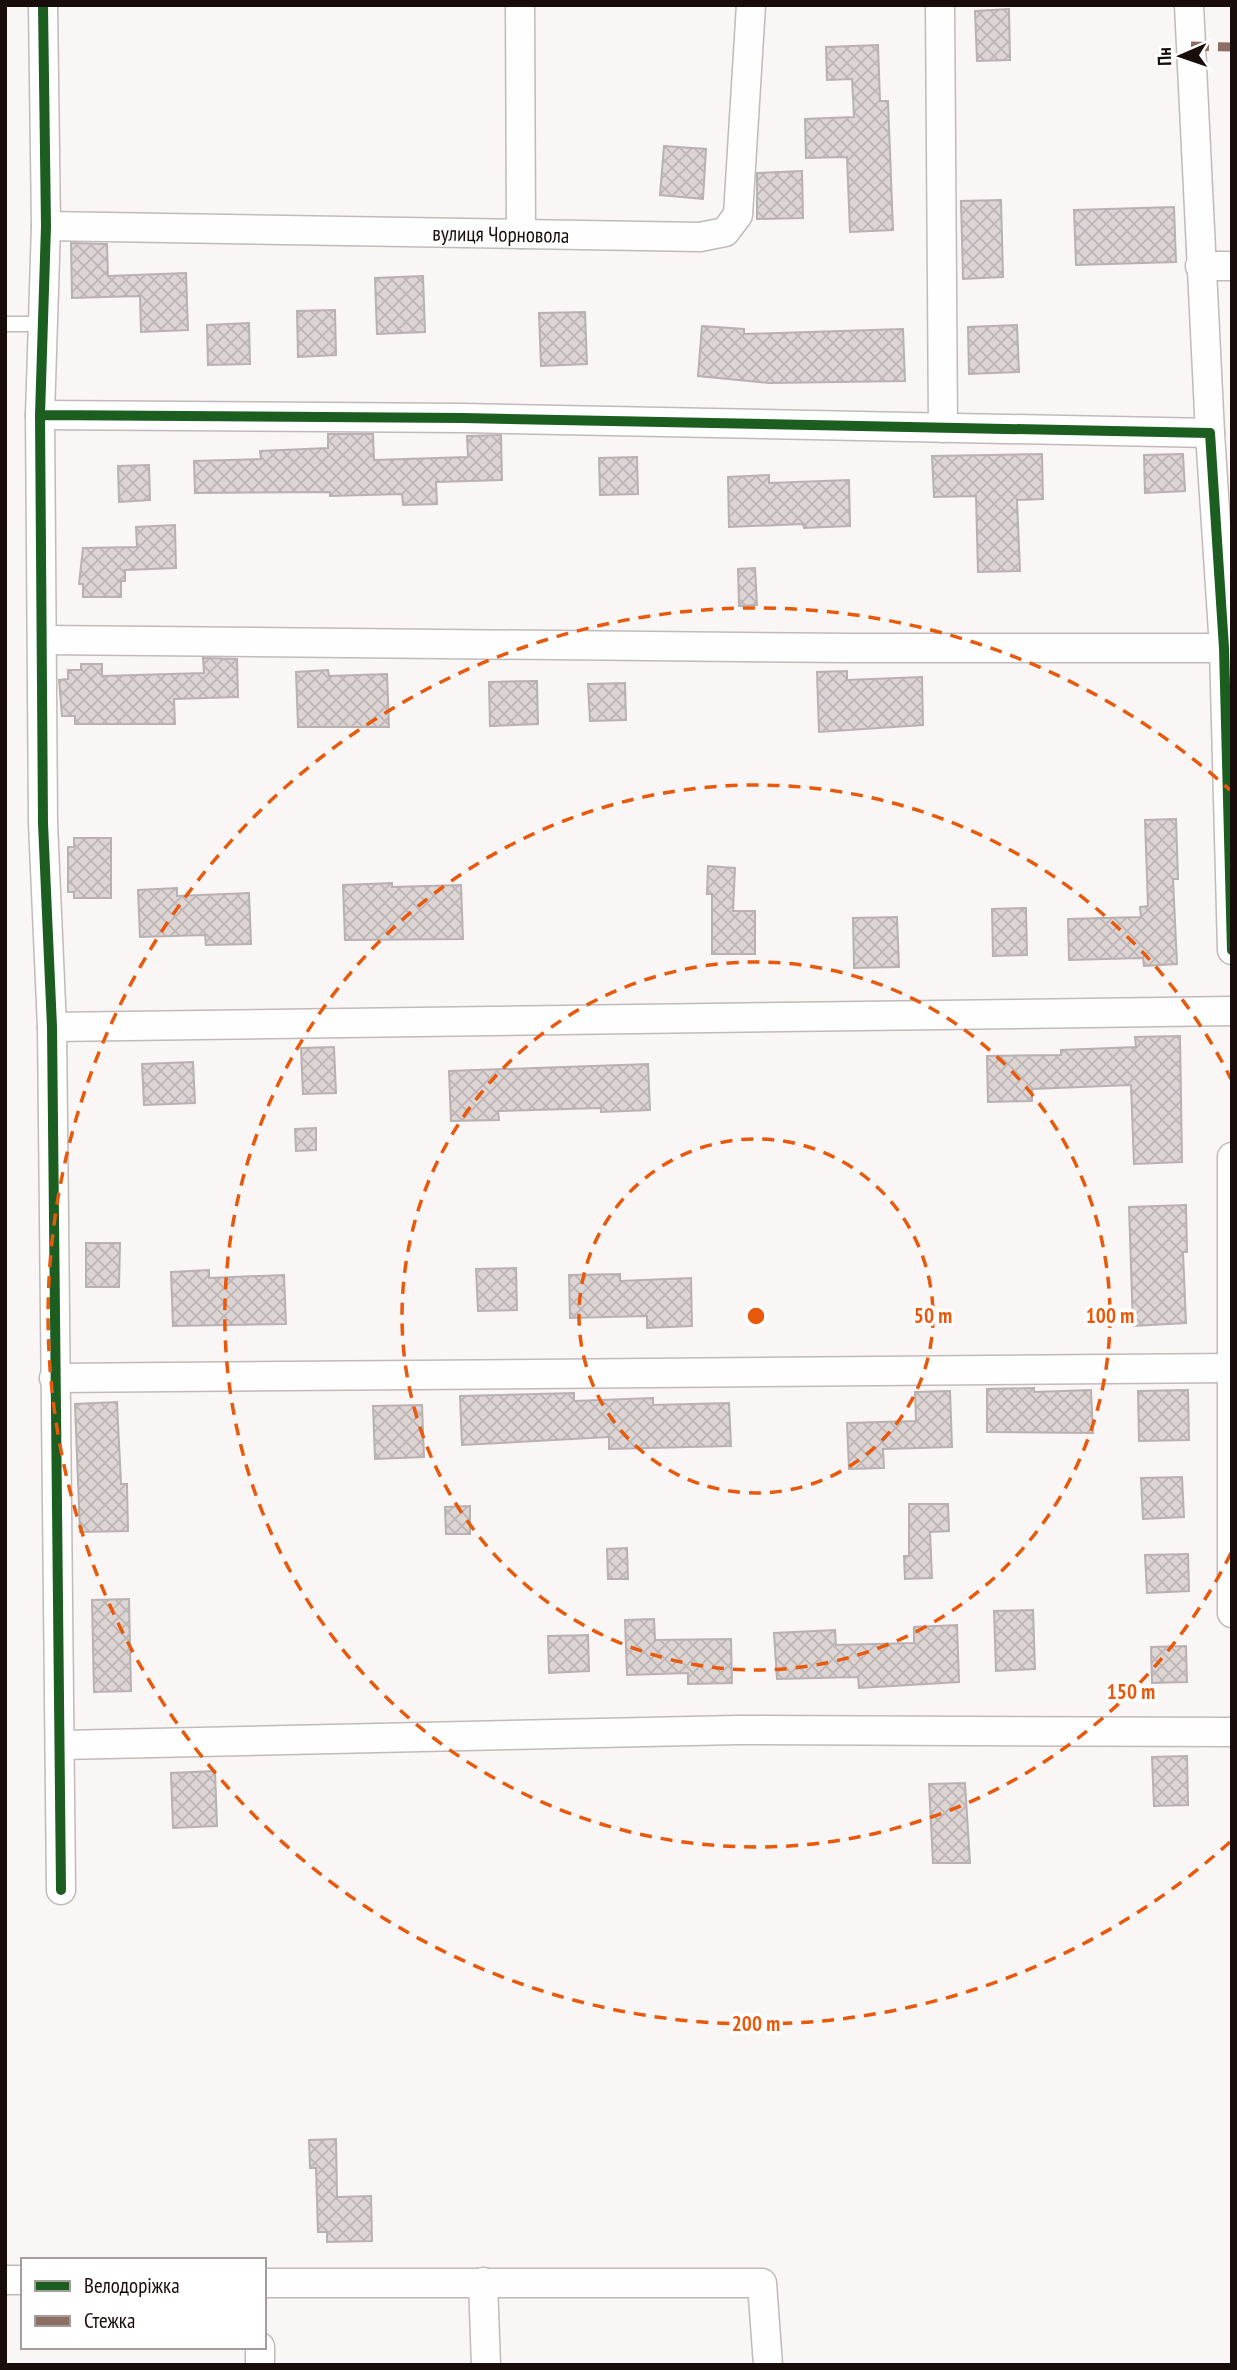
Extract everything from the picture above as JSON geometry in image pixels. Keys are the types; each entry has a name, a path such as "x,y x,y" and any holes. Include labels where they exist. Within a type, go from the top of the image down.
{"street":[{"path":"43,5 46,226 40,415 43,823 52,1027 61,1890"},
{"path":"520,5 520,234"},
{"name":"вулиця Чорновола","path":"46,226 700,237 725,232 738,215 751,5"},
{"path":"940,5 943,428"},
{"path":"1189,5 1210,433 1228,648 1232,950"},
{"path":"1200,266 1232,266"},
{"path":"40,415 477,418 1210,433"},
{"path":"43,640 849,648 1228,648"},
{"path":"52,1027 1232,1011"},
{"path":"1232,1157 1232,1613"},
{"path":"54,1378 1231,1368"},
{"path":"61,1745 737,1730 1232,1732"},
{"path":"483,2281 485,2365"},
{"path":"266,2283 762,2283 768,2365"}],"lane":[{"path":"5,324 42,324"}],"building":[{"path":"1009,9 1010,60 977,61 975,11"},
{"path":"878,45 880,101 888,101 893,230 850,232 847,157 806,158 805,119 854,117 852,79 827,80 826,47"},
{"path":"664,146 706,149 703,199 660,195"},
{"path":"802,171 803,218 757,219 757,173"},
{"path":"1001,200 1003,277 963,279 961,201"},
{"path":"1174,207 1176,262 1076,265 1074,210"},
{"path":"71,243 107,244 108,276 186,273 188,330 141,332 140,296 72,298"},
{"path":"423,276 425,332 377,334 375,278"},
{"path":"335,310 336,355 298,357 297,311"},
{"path":"585,312 587,364 541,366 539,313"},
{"path":"249,323 250,364 208,365 207,325"},
{"path":"1017,325 1019,372 969,374 968,327"},
{"path":"702,326 744,329 744,334 903,329 905,381 769,383 698,376"},
{"path":"328,434 373,434 374,460 468,457 467,436 501,435 502,480 436,482 437,504 403,505 402,494 330,496 330,492 195,493 194,461 261,459 260,451 328,448"},
{"path":"1042,454 1043,499 1017,500 1020,571 978,572 976,496 934,497 932,456"},
{"path":"1183,454 1185,491 1145,493 1144,455"},
{"path":"637,457 638,494 600,495 599,458"},
{"path":"149,465 150,500 119,502 118,466"},
{"path":"769,475 769,483 849,480 850,526 804,528 803,524 729,527 728,477"},
{"path":"175,525 176,568 125,570 125,581 121,581 121,597 83,597 83,584 79,584 83,548 137,547 136,527"},
{"path":"755,568 757,605 739,606 738,569"},
{"path":"203,658 237,659 238,697 174,699 175,724 75,724 75,716 62,716 59,680 68,679 68,670 81,670 81,664 102,664 102,676 204,673"},
{"path":"328,670 329,676 387,674 389,727 298,727 296,672"},
{"path":"847,671 847,680 922,677 923,725 819,732 817,672"},
{"path":"537,681 538,724 490,726 489,682"},
{"path":"625,683 626,720 590,721 588,684"},
{"path":"1176,819 1178,879 1173,879 1177,964 1144,966 1143,958 1069,960 1068,919 1141,917 1140,907 1148,906 1145,820"},
{"path":"74,838 111,838 111,898 74,898 74,892 68,892 68,847 74,847"},
{"path":"708,866 735,868 733,911 755,911 755,954 712,954 712,894 707,894"},
{"path":"392,883 392,887 461,885 463,939 345,940 343,885"},
{"path":"177,888 177,896 249,893 251,944 206,945 205,935 140,937 138,890"},
{"path":"1026,908 1027,955 993,956 992,909"},
{"path":"897,917 899,967 854,968 853,918"},
{"path":"1180,1036 1182,1162 1134,1164 1131,1085 1032,1089 1032,1101 988,1102 987,1056 1061,1055 1061,1050 1136,1047 1135,1037"},
{"path":"334,1047 336,1093 303,1094 301,1048"},
{"path":"193,1062 195,1103 144,1105 142,1064"},
{"path":"648,1064 650,1110 601,1112 601,1108 498,1111 499,1120 451,1121 449,1071"},
{"path":"316,1128 316,1150 296,1151 295,1129"},
{"path":"1186,1205 1187,1252 1183,1252 1186,1323 1133,1326 1129,1207"},
{"path":"86,1243 120,1243 119,1287 86,1287"},
{"path":"516,1268 517,1310 478,1311 476,1269"},
{"path":"209,1270 209,1278 284,1275 286,1324 173,1326 171,1272"},
{"path":"620,1274 620,1281 691,1278 692,1326 647,1328 647,1316 570,1318 569,1275"},
{"path":"1034,1388 1034,1392 1091,1390 1093,1433 987,1432 987,1389"},
{"path":"1188,1390 1189,1440 1139,1441 1138,1391"},
{"path":"950,1391 952,1447 883,1449 884,1468 849,1469 847,1423 916,1421 915,1392"},
{"path":"574,1393 574,1401 653,1398 653,1405 729,1403 731,1446 609,1449 609,1437 462,1445 460,1396"},
{"path":"117,1402 121,1484 127,1484 128,1531 80,1532 75,1404"},
{"path":"422,1405 424,1457 375,1459 373,1406"},
{"path":"1182,1477 1184,1517 1143,1519 1141,1478"},
{"path":"909,1504 948,1504 949,1531 930,1532 932,1578 905,1579 904,1556 909,1556"},
{"path":"470,1506 470,1534 446,1534 445,1507"},
{"path":"627,1548 628,1579 608,1579 607,1549"},
{"path":"1188,1554 1189,1591 1147,1593 1145,1555"},
{"path":"129,1599 131,1691 94,1692 92,1600"},
{"path":"1033,1610 1035,1669 996,1671 994,1611"},
{"path":"654,1619 655,1640 731,1639 732,1683 688,1684 688,1673 627,1675 625,1620"},
{"path":"957,1625 959,1682 859,1688 858,1677 777,1679 774,1633 835,1630 836,1645 914,1643 914,1627"},
{"path":"588,1635 589,1671 549,1673 548,1636"},
{"path":"1186,1646 1187,1682 1152,1683 1151,1647"},
{"path":"1187,1756 1188,1805 1154,1806 1152,1757"},
{"path":"215,1771 217,1826 173,1828 171,1773"},
{"path":"965,1783 970,1863 933,1863 929,1784"},
{"path":"336,2139 337,2197 371,2196 372,2241 327,2242 327,2232 318,2232 316,2168 310,2168 309,2140"}],"marked path":[{"path":"1191,46 1232,47"}],"cycle path":[{"path":"43,5 46,226 40,415 43,823 52,1027 61,1890"},
{"path":"40,415 463,418 1210,433 1224,648 1232,950"}]}
